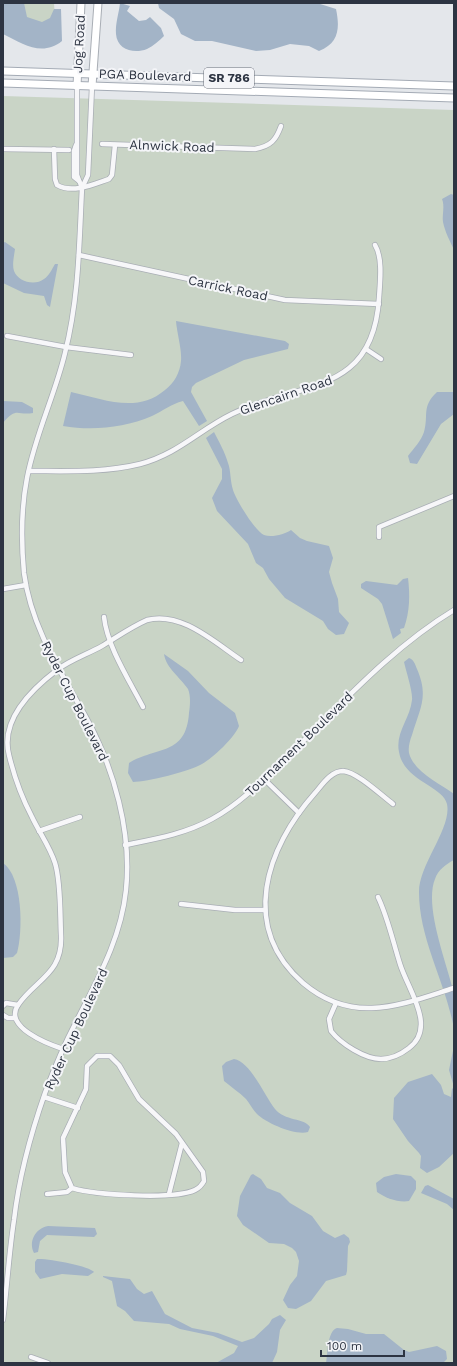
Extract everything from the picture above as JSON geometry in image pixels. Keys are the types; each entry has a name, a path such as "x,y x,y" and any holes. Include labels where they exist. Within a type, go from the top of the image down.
{"main road":[{"name":"Jog Road","path":"77,86 81,3"},
{"name":"Jog Road","path":"92,86 98,3"},
{"name":"PGA Boulevard","path":"3,71 77,72 454,86"},
{"name":"PGA Boulevard","path":"3,83 454,98"}],"street":[{"name":"Ryder Cup Boulevard","path":"3,1320 16,1205 35,1126 44,1097 63,1049 104,968 121,917 126,890 126,845 118,803 106,762 87,719 49,653 31,605 26,585 22,525 29,471 66,347 77,292 82,188 77,166 77,86"},
{"name":"Ryder Cup Boulevard","path":"82,188 88,175 92,86"},
{"name":"Alnwick Road","path":"82,188 109,178 112,175 115,144 255,149 264,147 275,141 281,126"},
{"name":"Ryder Cup Boulevard","path":"77,142 74,151 74,177 80,182"},
{"path":"102,144 115,144"},
{"path":"3,149 69,150"},
{"path":"54,150 55,179 57,185 65,188 82,188"},
{"path":"77,166 88,166"},
{"name":"Glencairn Road","path":"29,471 98,471 119,469 156,459 180,447 217,422 246,408 309,388 339,376 355,363 366,349 377,322 379,304 379,252 375,245"},
{"name":"Carrick Road","path":"79,255 285,300 301,302 379,304"},
{"path":"7,336 66,347 131,355"},
{"path":"366,349 381,359"},
{"path":"379,537 379,527 454,496"},
{"path":"3,589 26,585"},
{"name":"Tournament Boulevard","path":"126,845 166,837 198,827 227,810 264,779 398,650 454,610"},
{"path":"104,617 105,629 110,641 143,707"},
{"path":"63,1049 30,1033 19,1025 15,1018 18,1005 48,975 58,958 61,948 57,869 52,855 25,803 8,754 7,739 12,722 25,700 58,670 147,620 169,618 176,620 241,660"},
{"path":"393,804 354,774 342,771 331,776 299,813 280,847 270,871 266,884 265,910 272,942 277,953 286,966 309,988 328,1001 371,1008 389,1006 414,1000 454,988"},
{"path":"264,779 299,813"},
{"path":"39,832 80,817"},
{"path":"336,1003 329,1019 330,1028 334,1034 361,1055 374,1059 392,1058 404,1052 415,1043 419,1036 421,1021 378,897"},
{"path":"181,904 235,910 265,910"},
{"path":"3,1006 6,1004 18,1005"},
{"path":"3,1015 8,1018 15,1018"},
{"path":"47,1194 67,1192 72,1188 132,1195 169,1194 191,1192 197,1189 204,1181 203,1172 182,1143 168,1126 139,1099 119,1065 110,1056 97,1056 88,1066 86,1089 66,1131 62,1145 65,1172 72,1188"},
{"path":"44,1097 78,1108"},
{"path":"169,1194 182,1143"},
{"path":"31,1357 44,1363 48,1363"}],"green space":[{"path":"3,3 54,3 55,19 35,27"},
{"path":"3,96 454,110 454,1363 3,1363"}],"water":[{"path":"3,3 24,3 27,17 42,22 50,18 54,9 61,9 62,41 55,46 40,48 25,45 3,34"},
{"path":"120,3 130,6 127,11 139,21 146,20 150,17 161,28 164,36 147,49 137,51 132,51 119,44 116,30"},
{"path":"158,3 317,3 336,9 338,29 331,44 319,51 309,46 290,44 270,50 256,51 212,41 195,41 181,34 174,19 159,8"},
{"path":"451,194 454,195 454,250 443,222 442,199"},
{"path":"5,242 15,249 13,269 16,275 27,282 36,282 44,279 55,264 58,264 50,307 47,305 44,296 24,293 3,283 3,243"},
{"path":"176,321 285,341 289,344 288,349 244,360 196,383 192,387 191,392 207,421 199,426 183,401 152,416 119,426 85,428 63,426 71,392 107,401 131,403 154,397 165,390 174,381 178,374 181,361"},
{"path":"437,392 454,392 454,414 441,424 417,464 410,463 408,456 423,435 427,407 432,397"},
{"path":"3,401 22,402 33,408 33,413 14,413 3,423"},
{"path":"214,432 227,459 235,495 246,515 260,532 267,536 274,536 291,530 300,538 307,541 329,546 333,558 329,572 338,599 339,612 349,623 344,634 336,635 328,629 323,621 285,598 269,579 263,568 256,563 248,544 217,511 212,498 222,479 222,469 206,438"},
{"path":"408,578 409,603 406,622 404,628 400,629 401,633 393,639 382,604 378,599 361,588 361,584 366,581 397,585 403,579"},
{"path":"164,654 188,671 209,693 235,713 239,726 237,731 223,747 202,764 168,776 133,782 128,773 129,763 168,748 182,737 187,727 190,704 189,692 167,664"},
{"path":"409,658 415,664 421,679 423,695 410,741 409,753 416,766 421,771 454,794 454,860 448,863 436,876 432,890 432,904 437,934 454,994 454,1029 445,995 423,927 419,892 420,881 424,870 445,824 447,804 439,792 408,770 402,762 398,745 412,700 404,662"},
{"path":"3,863 10,870 18,892 20,905 20,932 17,953 13,957 3,958"},
{"path":"454,1046 454,1087 449,1070"},
{"path":"234,1059 246,1066 252,1073 271,1104 279,1113 289,1118 304,1122 310,1127 308,1132 296,1132 281,1128 261,1118 241,1094 224,1081 222,1066 226,1062"},
{"path":"432,1074 441,1085 444,1094 451,1097 452,1089 454,1087 454,1153 439,1167 427,1173 420,1168 421,1156 408,1141 393,1119 394,1098 408,1082"},
{"path":"253,1174 261,1179 267,1188 280,1193 290,1203 312,1216 323,1231 335,1238 344,1234 349,1238 350,1242 348,1246 346,1275 326,1281 311,1301 296,1309 288,1308 283,1300 290,1285 297,1276 299,1261 296,1252 284,1244 269,1243 243,1225 237,1216 240,1196 251,1175"},
{"path":"396,1174 411,1176 416,1181 416,1189 409,1201 392,1200 377,1192 376,1183 384,1177"},
{"path":"428,1185 454,1199 454,1210 447,1204 421,1193 425,1186"},
{"path":"48,1226 95,1228 97,1234 94,1237 47,1235 40,1241 38,1252 34,1253 32,1244 34,1236 40,1229"},
{"path":"37,1259 68,1263 85,1267 94,1272 88,1276 62,1274 40,1279 35,1272 35,1262"},
{"path":"103,1276 130,1279 137,1289 144,1294 152,1291 165,1314 192,1328 218,1333 242,1342 254,1338 269,1324 272,1319 280,1315 286,1320 280,1330 277,1352 272,1363 216,1363 234,1353 238,1346 213,1336 180,1329 169,1324 134,1321 125,1311 117,1306 112,1281"},
{"path":"337,1328 348,1329 366,1334 384,1334 404,1350 409,1352 437,1346 446,1351 447,1359 443,1363 326,1363 328,1343 331,1333"}]}
